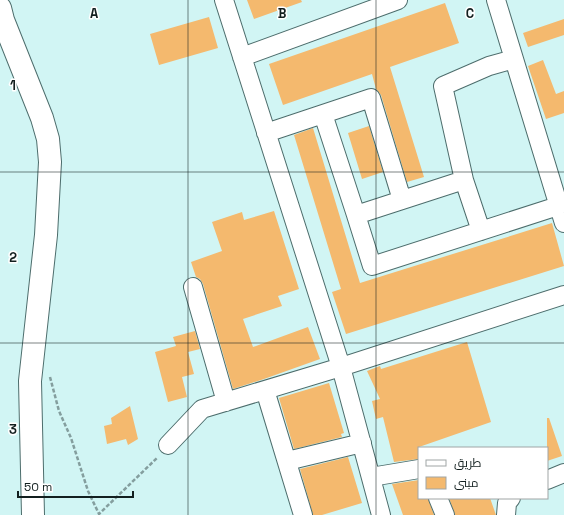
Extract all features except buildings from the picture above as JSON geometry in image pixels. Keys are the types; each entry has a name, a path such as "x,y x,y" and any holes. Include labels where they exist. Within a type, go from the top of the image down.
{"main road":[{"path":"0,8 3,20 42,118 48,139 50,162 46,235 30,380 33,515"}],"street":[{"path":"224,0 341,367 381,515"},
{"path":"242,57 398,0"},
{"path":"496,0 564,223"},
{"path":"481,231 464,180 443,86 489,66 514,59"},
{"path":"266,133 371,98 402,200"},
{"path":"323,114 372,266 558,206"},
{"path":"356,215 464,180"},
{"path":"193,287 226,402"},
{"path":"168,445 202,409 341,367 564,295"},
{"path":"265,390 303,515"},
{"path":"287,461 362,443"},
{"path":"371,477 418,469"},
{"path":"548,480 564,473"},
{"path":"438,499 445,515"},
{"path":"506,515 507,503 510,499"}],"path":[{"path":"49,375 59,411 88,491 99,514 168,445"}]}
